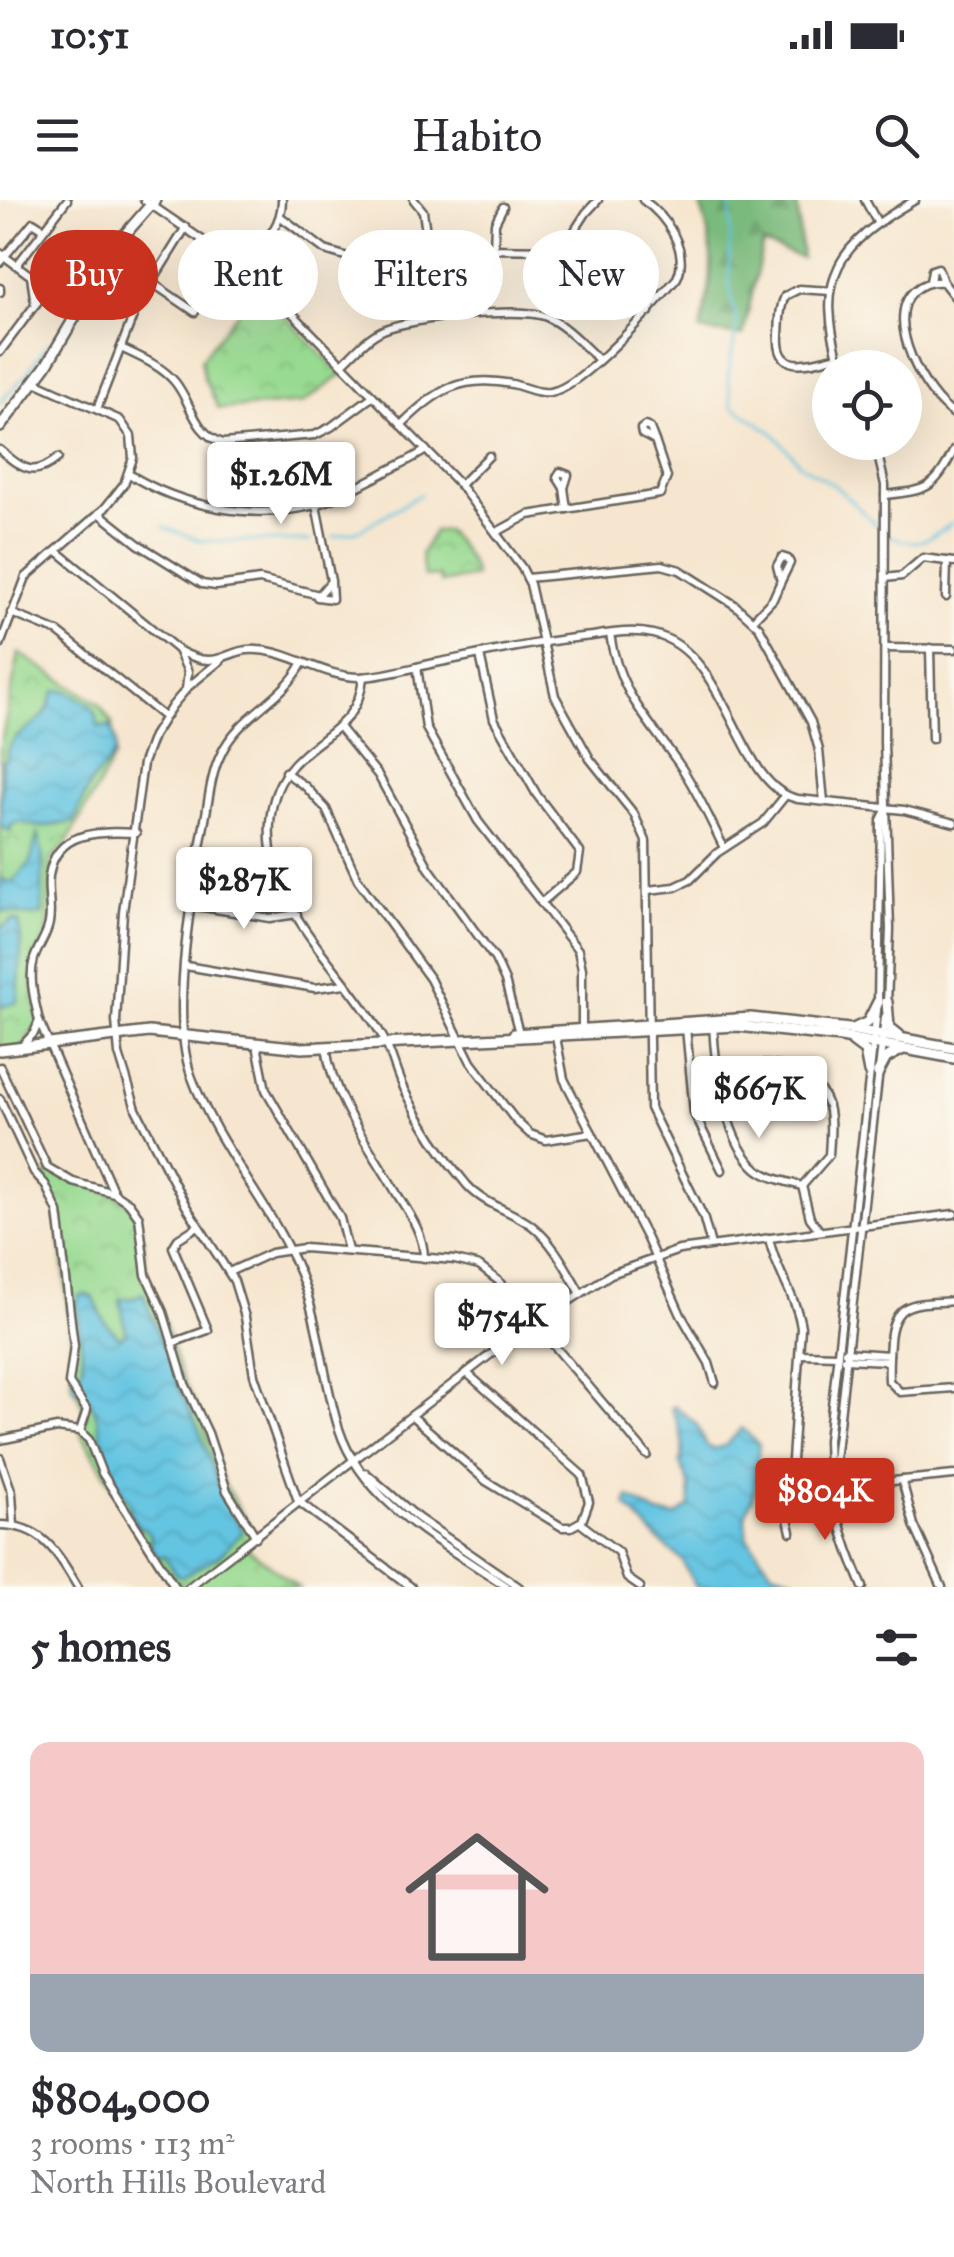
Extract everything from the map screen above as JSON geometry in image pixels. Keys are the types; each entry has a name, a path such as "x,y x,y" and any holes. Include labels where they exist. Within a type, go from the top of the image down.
{"main road":[{"path":"0,427 35,382 148,201"},
{"path":"846,1035 868,1022 883,1002"},
{"path":"883,1002 890,1029 911,1044 954,1058"},
{"path":"0,1050 149,1032 256,1045 326,1047 713,1024 954,1048"},
{"path":"486,1038 555,1033"},
{"path":"846,1035 865,1051 873,1073 886,1058 911,1044"}],"street":[{"path":"0,352 35,305 31,276 2,257 33,222 44,230 67,200"},
{"path":"274,230 282,200"},
{"path":"414,200 423,212 426,230"},
{"path":"575,230 598,200"},
{"path":"643,200 664,219 682,256 677,278 659,300"},
{"path":"865,200 877,222"},
{"path":"837,350 830,291 836,271 850,248 877,222 915,200"},
{"path":"148,201 190,230"},
{"path":"495,230 503,207"},
{"path":"280,217 338,255"},
{"path":"158,272 186,227"},
{"path":"17,266 30,249"},
{"path":"930,282 932,270 938,268 954,296"},
{"path":"943,282 930,282 916,290 904,305 904,331 927,388 939,404 954,414"},
{"path":"812,361 795,364 784,358 779,349 780,308 785,296 799,289 830,291"},
{"path":"342,364 368,339 388,328 437,318 532,314 556,322 598,360"},
{"path":"97,410 132,320"},
{"path":"297,320 460,485 528,578 553,691 590,759 641,826 647,851 648,1096 652,1116 703,1216 711,1245"},
{"path":"401,424 430,398 452,386 500,383 549,392 566,385 640,320"},
{"path":"122,348 168,374 204,433 223,443 315,435 373,396"},
{"path":"0,645 26,578 99,514 129,474 134,452 129,430 120,420 35,382"},
{"path":"496,532 521,517 660,494 667,476 655,441"},
{"path":"0,450 29,470 42,470 58,458"},
{"path":"129,474 165,495 226,510 274,510 316,504 426,450"},
{"path":"885,495 919,491 933,485 954,450"},
{"path":"460,485 490,456"},
{"path":"863,1587 844,1542 832,1487 828,1440 842,1355 890,929 886,524 880,460"},
{"path":"564,488 567,509"},
{"path":"99,514 202,584 260,580 312,595 322,593 331,581 316,504"},
{"path":"57,551 178,650 200,660 221,660 255,650 334,674 363,677 542,642 610,634 652,634 683,648 719,694 766,780 785,796 924,814 954,823"},
{"path":"885,578 902,576 924,558 950,562 946,597"},
{"path":"528,578 662,565 688,575 753,620 811,722 819,750 824,802"},
{"path":"753,620 773,599 781,581"},
{"path":"11,613 58,632 164,717"},
{"path":"610,634 619,672 632,701 682,768 724,848"},
{"path":"885,648 954,649"},
{"path":"930,648 932,739"},
{"path":"178,650 188,672 186,689"},
{"path":"480,654 494,719 537,795 582,856 578,872 541,902"},
{"path":"221,660 186,689 164,717 143,763 123,912 117,1035 122,1072 136,1109 198,1226 229,1272 243,1306 254,1375 299,1503 411,1587"},
{"path":"302,664 278,693 240,726 221,754 212,781 190,904 183,1034 186,1060 196,1089 239,1170 288,1249 308,1298 339,1429 354,1460 398,1512 507,1587"},
{"path":"417,667 428,732 486,834 574,943 580,956 582,1032"},
{"path":"363,677 357,704 338,727 284,772 273,799 270,840 277,874 297,914 386,1044 408,1098 464,1181 483,1199 542,1234 580,1292"},
{"path":"338,727 378,775 429,868 495,959 509,992 519,1033"},
{"path":"284,772 314,794 326,809 358,880 430,979 477,1070 526,1131 551,1140 592,1133"},
{"path":"648,890 686,882 724,848 764,823 785,796"},
{"path":"114,1192 39,1021 32,967 50,923 49,876 66,844 84,834 136,833"},
{"path":"190,904 263,917 297,914"},
{"path":"186,966 303,986 345,984"},
{"path":"20,1048 39,1021"},
{"path":"713,1024 722,1103 750,1163 762,1173 802,1186"},
{"path":"686,1025 694,1113 722,1170"},
{"path":"555,1033 564,1080 709,1364 715,1383"},
{"path":"256,1045 266,1090 340,1218 348,1250"},
{"path":"326,1047 335,1086 411,1216 424,1258"},
{"path":"717,1069 754,1062 797,1071 816,1087 828,1107 829,1155 802,1186"},
{"path":"0,1067 51,1171 82,1185 114,1192 139,1217 146,1275 185,1384 202,1418 224,1484 256,1536"},
{"path":"0,1099 34,1172 55,1203 60,1222 74,1346 70,1388 87,1410 80,1431"},
{"path":"41,1180 51,1171"},
{"path":"802,1186 810,1218 820,1232"},
{"path":"189,1587 533,1323 623,1268 655,1256 711,1245 954,1214"},
{"path":"172,1342 204,1334 208,1327 174,1247 198,1226"},
{"path":"769,1238 775,1264 799,1316 800,1354 788,1520 791,1532"},
{"path":"229,1272 260,1256 288,1249 348,1250 467,1262 484,1269 501,1283 647,1455"},
{"path":"954,1300 900,1310 891,1324 889,1358 889,1381 900,1392 954,1388"},
{"path":"800,1354 889,1358"},
{"path":"467,1372 582,1475 589,1502 580,1523"},
{"path":"412,1416 486,1481 562,1527 580,1523 618,1552 627,1578 640,1587"},
{"path":"0,1440 57,1428 80,1431 89,1440 102,1474 175,1587"},
{"path":"0,1458 12,1493 14,1526"},
{"path":"364,1473 418,1518 519,1587"},
{"path":"832,1487 954,1474"},
{"path":"902,1480 909,1511 942,1587"},
{"path":"0,1526 29,1529 46,1540 78,1587"}],"green space":[{"path":"699,200 797,200 802,258 763,244 743,336 700,331 708,295 711,251"},
{"path":"231,320 289,320 342,375 303,403 219,409 204,378 201,359"},
{"path":"434,531 446,531 451,536 475,576 441,583 439,576 424,577 421,554"},
{"path":"19,653 98,703 112,723 115,756 66,844 51,860 49,923 32,975 38,1023 22,1048 0,1048 0,748"},
{"path":"51,1171 114,1193 133,1207 143,1238 146,1275 180,1372 202,1419 224,1484 256,1537 245,1546 298,1587 177,1587 138,1531 80,1431 87,1416 72,1382 73,1356 58,1212 41,1180"}],"water":[{"path":"65,690 92,708 98,727 110,726 115,751 91,783 74,822 40,827 19,822 10,826 11,832 0,826 2,761 15,739 44,715 55,691"},
{"path":"38,832 43,859 42,914 0,911 0,878 11,883 30,863"},
{"path":"13,920 19,922 21,946 18,1002 0,1007 0,929"},
{"path":"143,1293 162,1344 169,1350 177,1381 222,1494 243,1531 219,1556 182,1577 164,1556 158,1557 148,1542 152,1538 144,1528 139,1528 127,1508 131,1505 107,1464 95,1410 83,1393 73,1387 72,1380 79,1376 83,1364 79,1296 93,1297 105,1322 120,1338 126,1333 120,1299"},
{"path":"675,1406 697,1425 706,1445 713,1449 725,1446 742,1428 759,1445 755,1491 745,1516 747,1537 772,1571 793,1577 801,1587 696,1587 681,1559 626,1505 629,1497 658,1514 676,1516 690,1506 689,1484 680,1463 681,1435 671,1408"}],"waterway":[{"path":"731,200 729,282 737,325 728,376 732,406 773,433 800,464 835,486 882,530"},
{"path":"0,402 26,375 48,343"},
{"path":"333,537 358,531 421,494"},
{"path":"889,535 916,542 954,522"},
{"path":"163,527 202,541 310,541"}]}
